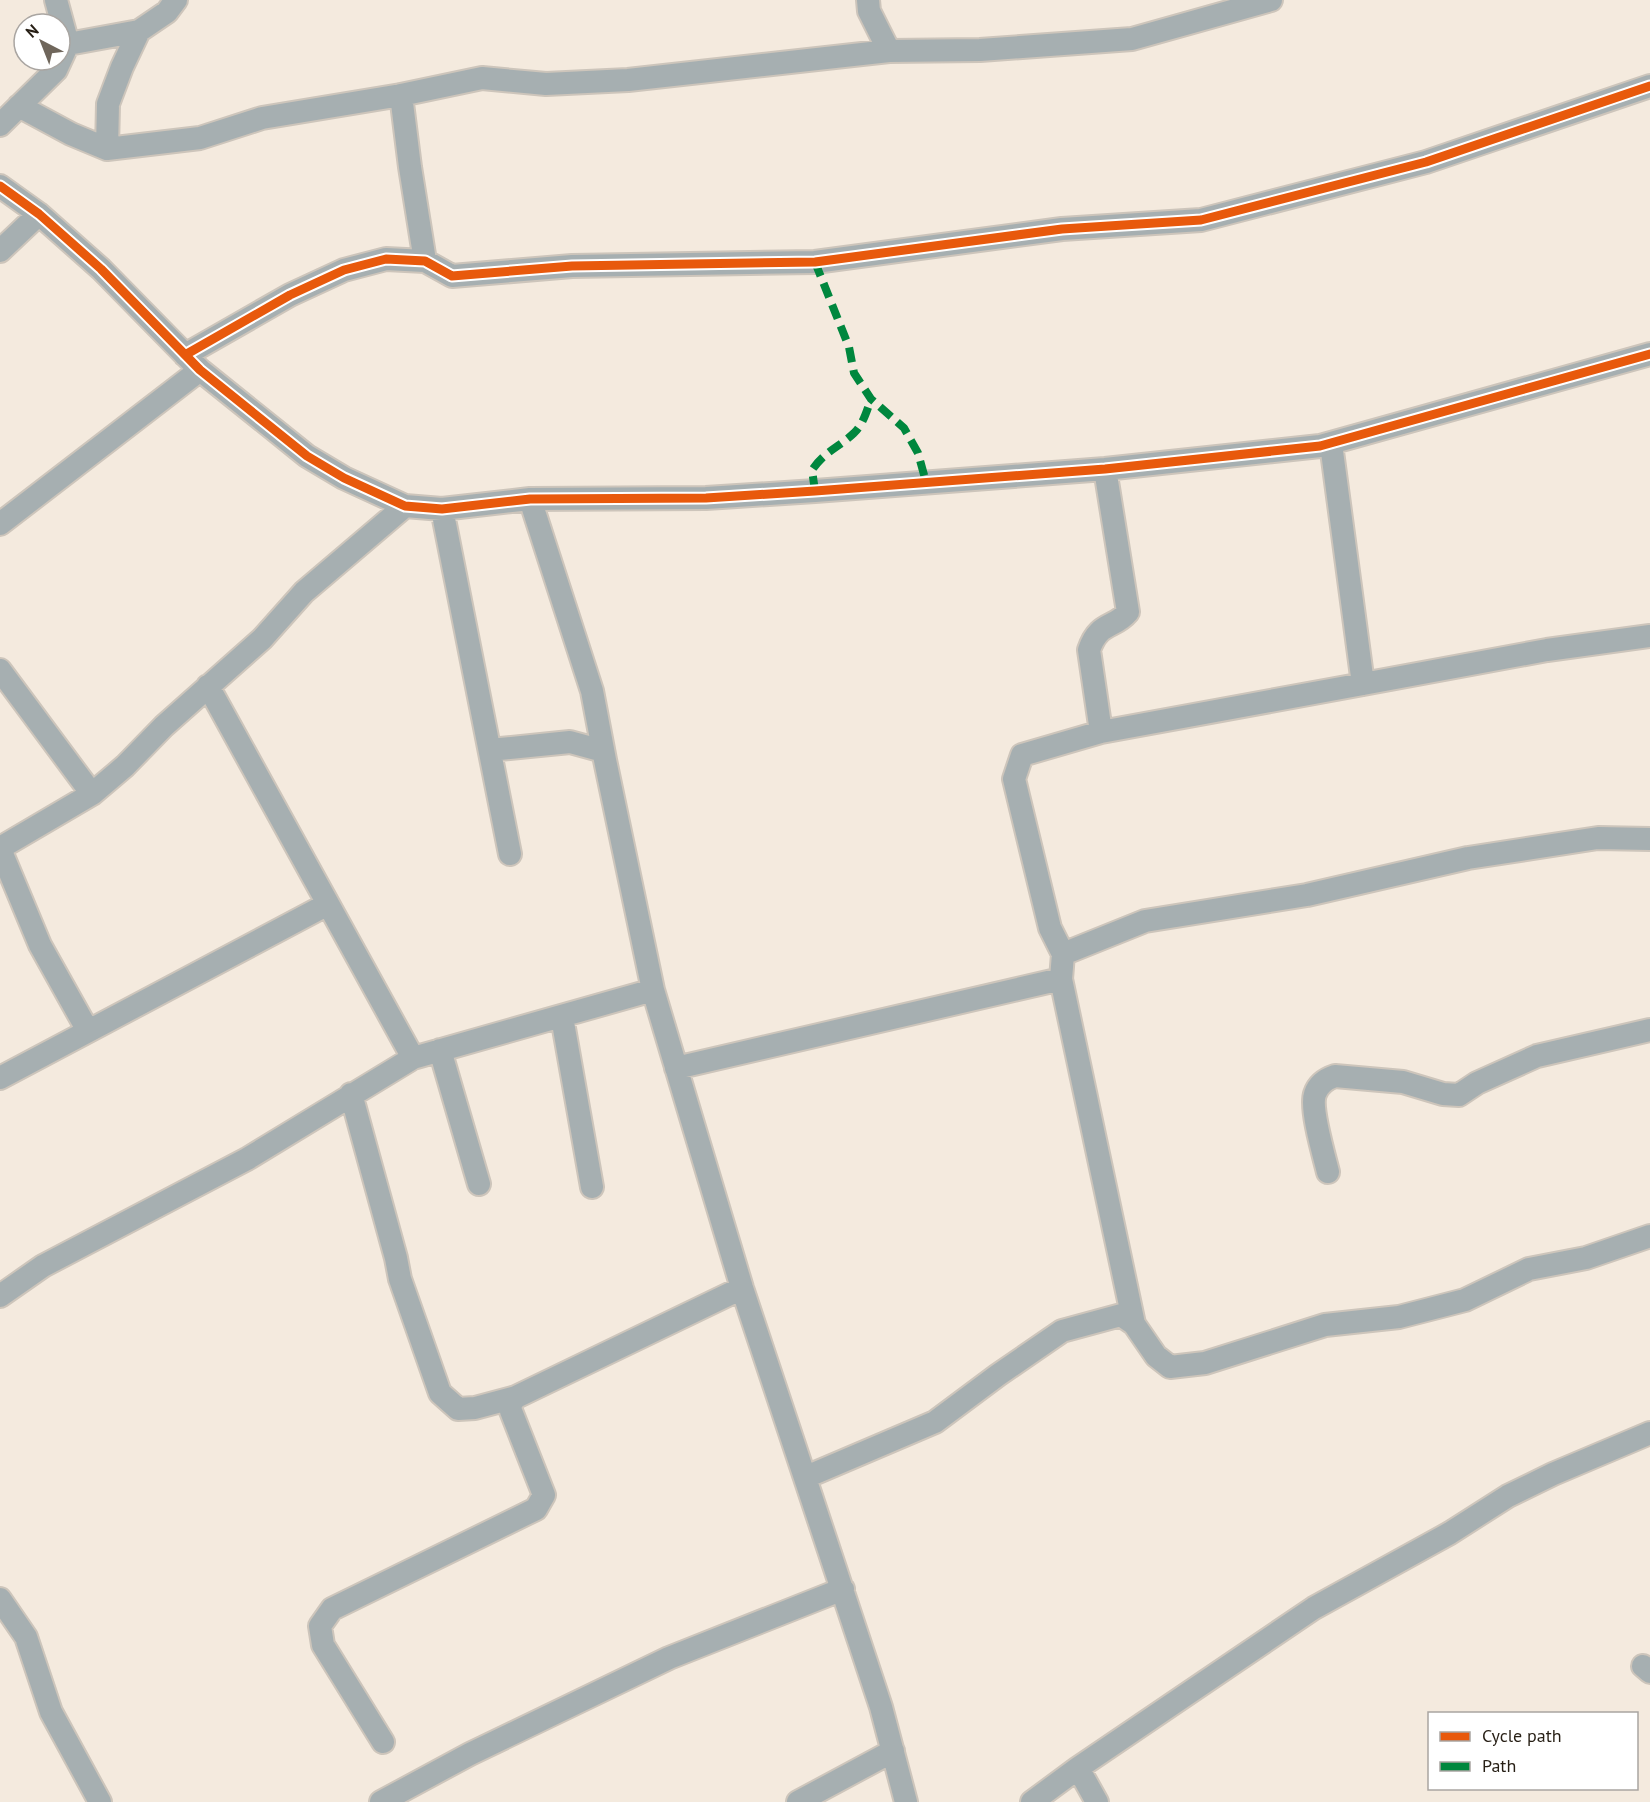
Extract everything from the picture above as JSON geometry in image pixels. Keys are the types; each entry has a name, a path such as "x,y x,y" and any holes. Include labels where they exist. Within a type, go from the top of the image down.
{"street":[{"path":"72,43 139,31 167,12 176,0"},
{"path":"868,0 869,11 889,51"},
{"path":"19,106 71,134 107,149 200,138 262,118 482,78 546,84 628,80 889,51 980,50 1132,39 1271,0"},
{"path":"107,149 108,104 139,31"},
{"path":"0,125 54,72"},
{"path":"0,524 193,362 290,295 344,270 386,259 425,261 452,276 572,266 815,262 1062,229 1201,220 1426,162 1650,86"},
{"path":"401,94 425,261"},
{"path":"0,186 39,214 101,269 193,362 308,456 344,478 405,506 442,509 530,498 706,498 1105,469 1331,444 1650,354"},
{"path":"0,250 39,214"},
{"path":"1331,444 1363,684"},
{"path":"1101,732 1089,650 1093,637 1105,626 1128,612 1105,469"},
{"path":"530,498 592,691 653,990 742,1288 881,1707 906,1802"},
{"path":"88,1031 40,945 0,848 92,794 262,639 304,592 405,506"},
{"path":"442,509 510,854"},
{"path":"1650,636 1558,648 1101,732 1022,755 1014,779 1050,928 1063,954 1061,979 1134,1324 1156,1356 1170,1367 1205,1363 1325,1325 1399,1317 1465,1300 1529,1269 1586,1258 1650,1236"},
{"path":"0,670 92,794"},
{"path":"208,686 413,1058"},
{"path":"490,750 570,742 603,751"},
{"path":"1063,954 1144,921 1307,896 1468,858 1598,838 1650,839"},
{"path":"0,1078 328,904"},
{"path":"676,1068 1061,979"},
{"path":"0,1296 43,1266 247,1159 413,1058 653,990"},
{"path":"562,1017 592,1187"},
{"path":"1328,1172 1313,1097 1316,1090 1328,1079 1335,1076 1402,1082 1443,1094 1459,1095 1478,1083 1537,1056 1650,1030"},
{"path":"440,1050 479,1184"},
{"path":"351,1094 400,1279 440,1393 458,1409 474,1408 516,1397 742,1288"},
{"path":"806,1477 936,1422 998,1375 1062,1331 1121,1316 1134,1324"},
{"path":"383,1742 323,1645 320,1626 332,1609 536,1509 544,1496 511,1411 510,1404 516,1397"},
{"path":"1032,1802 1078,1768 1314,1608 1450,1533 1508,1496 1553,1474 1650,1433"},
{"path":"381,1802 413,1793 470,1754 669,1658 843,1589"},
{"path":"0,1599 26,1637 51,1712 100,1802"},
{"path":"798,1802 892,1751"},
{"path":"1078,1768 1097,1802"}],"marked path":[{"path":"815,262 849,347 854,373 871,399 904,428 918,453 926,482"},
{"path":"815,491 812,470 822,458 857,430 871,399"}],"cycle path":[{"path":"185,355 290,295 344,270 386,259 425,261 452,276 572,266 815,262 1062,229 1201,220 1426,162 1650,86"},
{"path":"0,186 39,214 101,269 200,370 307,456 344,478 405,506 442,509 530,499 706,498 815,491 1105,469 1320,446 1650,354"}]}
